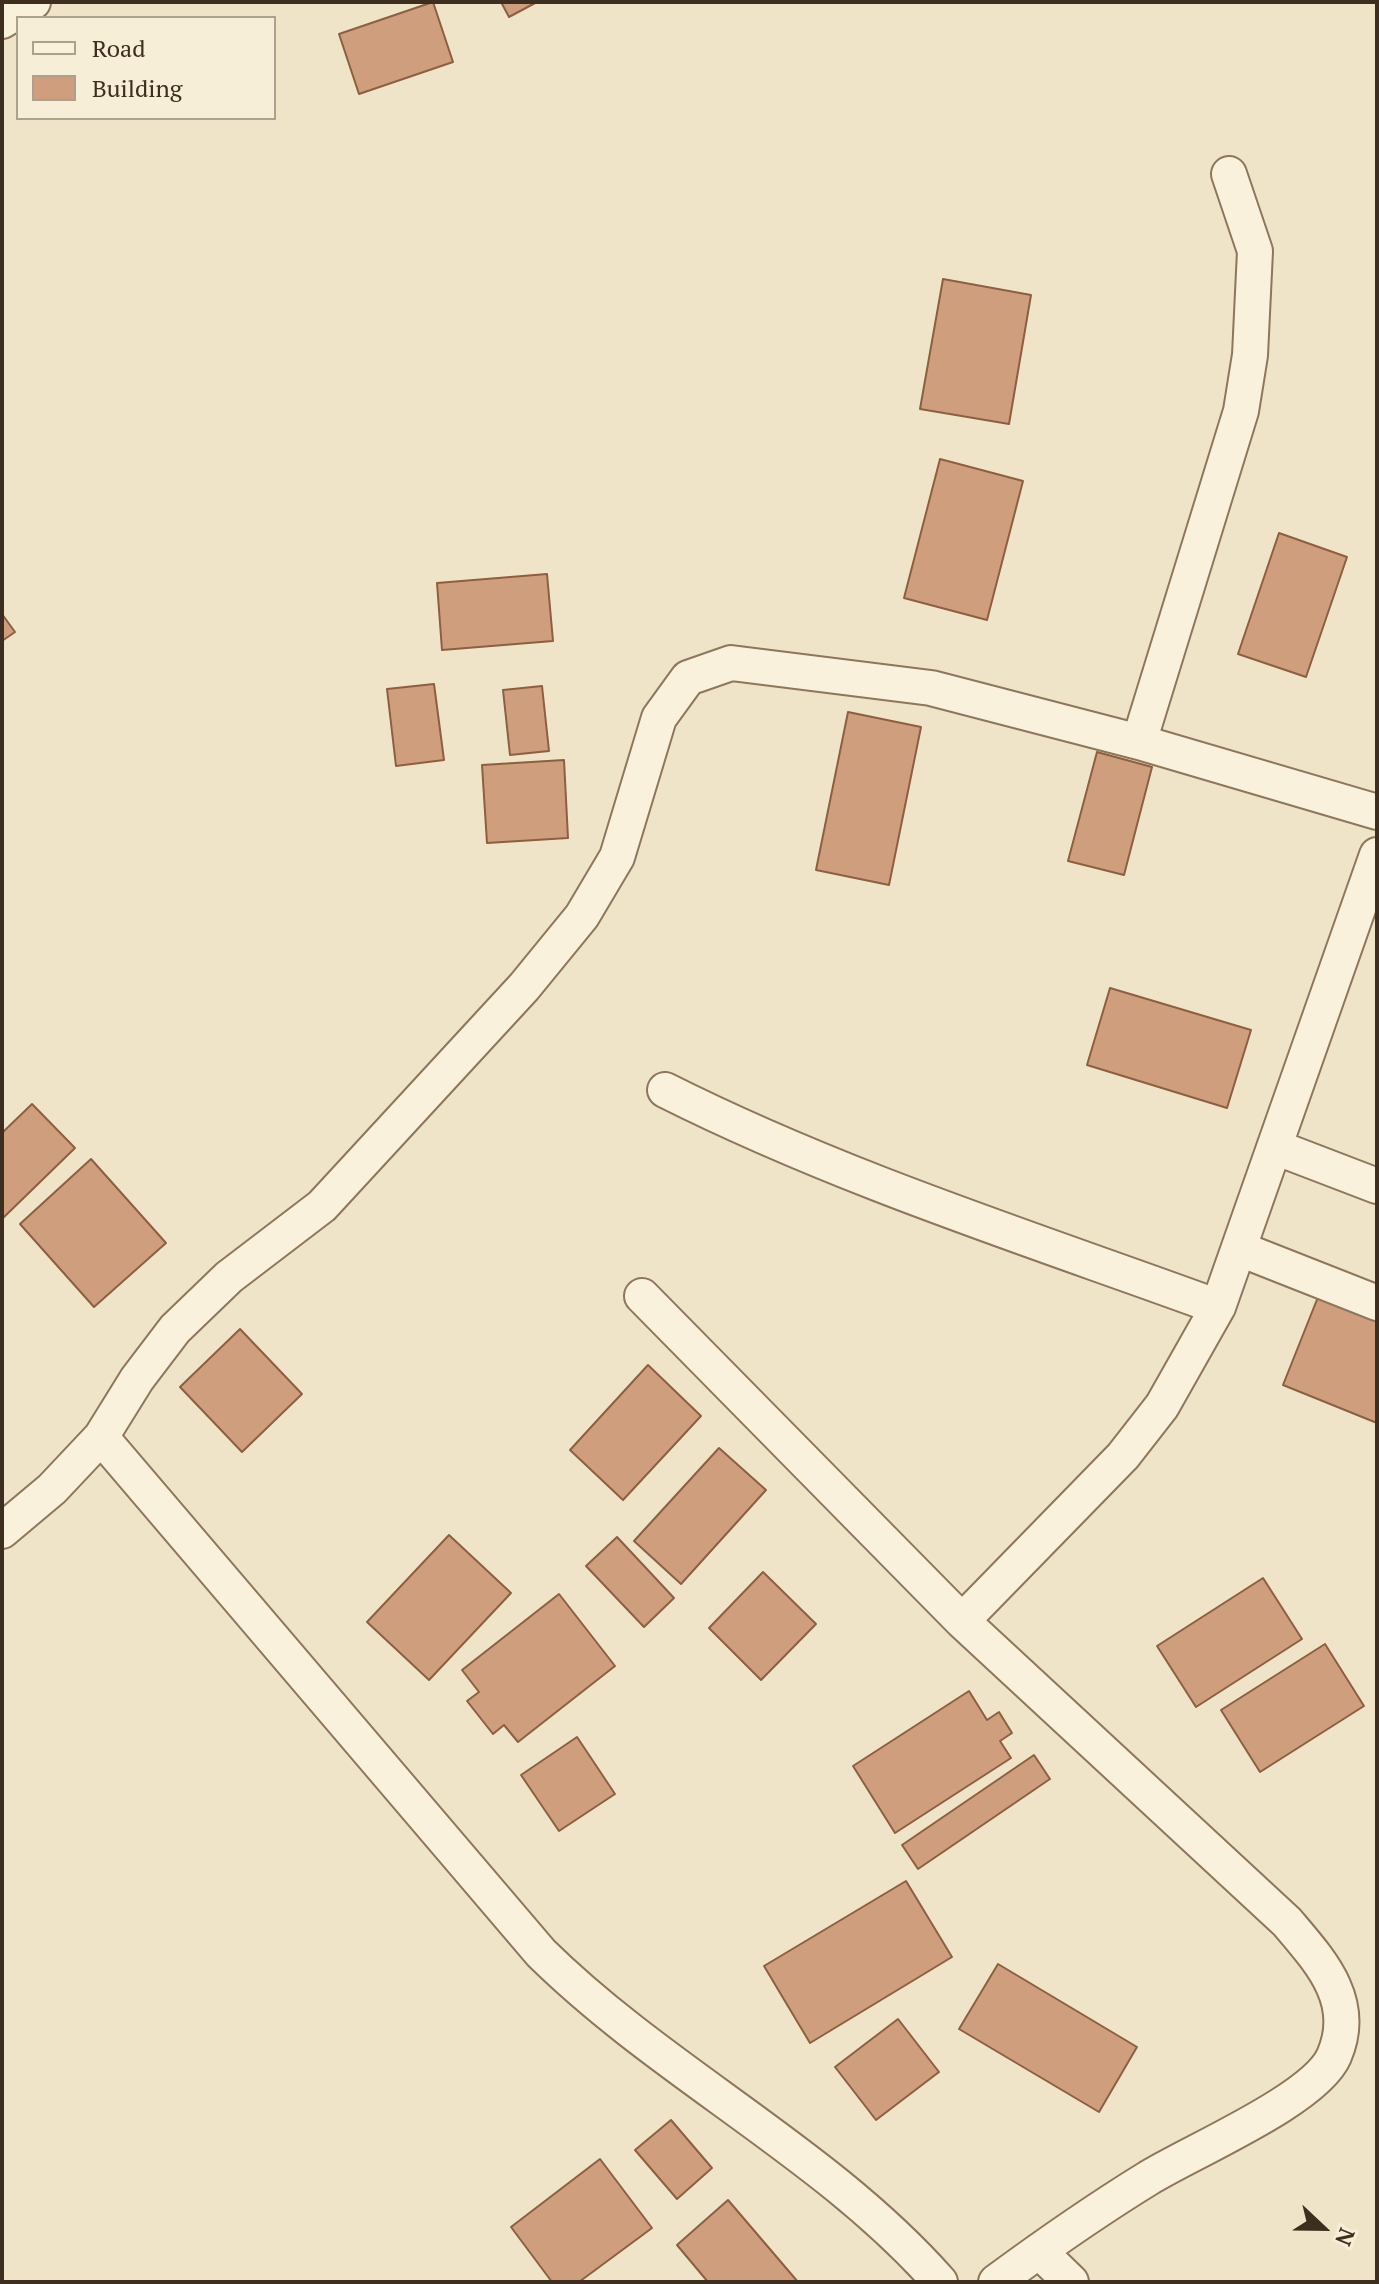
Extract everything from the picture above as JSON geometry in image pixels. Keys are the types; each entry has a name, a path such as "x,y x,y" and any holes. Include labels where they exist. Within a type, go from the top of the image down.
{"street":[{"path":"2,21 33,2"},
{"path":"1139,742 1241,411 1250,355 1255,251 1229,174"},
{"path":"2,1531 52,1489 101,1437 137,1379 175,1329 229,1277 322,1206 524,987 582,916 617,857 659,718 688,678 731,663 931,688 1139,742 1377,812"},
{"path":"962,1621 1123,1456 1162,1406 1218,1307 1377,855"},
{"path":"665,1090 730,1123 853,1175 1218,1307"},
{"path":"1275,1147 1377,1186"},
{"path":"1240,1249 1377,1303"},
{"path":"642,1296 962,1621 1287,1922 1327,1970 1338,1993 1343,2024 1334,2058 1305,2089 1151,2176 996,2282"},
{"path":"101,1437 541,1953 589,2000 686,2075 785,2144 876,2216 898,2235 940,2282"},
{"path":"1039,2251 1071,2282"}],"building":[{"path":"433,2 453,62 359,94 339,34"},
{"path":"501,2 537,2 509,17"},
{"path":"943,279 1031,295 1009,424 920,409"},
{"path":"940,459 1023,481 987,620 904,598"},
{"path":"1279,533 1347,557 1306,677 1238,654"},
{"path":"547,574 553,641 442,650 437,583"},
{"path":"2,614 15,632 2,641"},
{"path":"434,684 444,760 396,766 387,689"},
{"path":"542,686 549,751 510,755 503,690"},
{"path":"848,712 921,727 889,885 816,870"},
{"path":"1097,752 1152,767 1124,875 1068,861"},
{"path":"564,760 568,838 487,843 482,765"},
{"path":"1110,988 1251,1030 1227,1108 1087,1065"},
{"path":"32,1104 75,1148 2,1219 2,1133"},
{"path":"91,1159 166,1243 94,1307 20,1224"},
{"path":"1318,1297 1377,1320 1377,1423 1283,1385"},
{"path":"240,1329 302,1394 242,1452 180,1387"},
{"path":"648,1365 701,1416 623,1500 570,1450"},
{"path":"719,1448 766,1490 681,1584 634,1541"},
{"path":"449,1535 511,1593 429,1680 367,1622"},
{"path":"617,1537 674,1598 644,1627 586,1566"},
{"path":"763,1572 816,1624 761,1680 709,1628"},
{"path":"1263,1578 1302,1639 1196,1707 1157,1646"},
{"path":"559,1594 615,1666 518,1742 504,1725 493,1734 467,1701 479,1692 462,1670"},
{"path":"1325,1644 1364,1706 1260,1772 1221,1710"},
{"path":"969,1691 987,1720 999,1712 1012,1733 1000,1741 1011,1758 895,1833 853,1766"},
{"path":"577,1737 615,1794 559,1831 521,1775"},
{"path":"1034,1755 1050,1779 918,1869 902,1845"},
{"path":"906,1881 952,1957 810,2043 764,1966"},
{"path":"998,1964 1137,2047 1099,2112 959,2029"},
{"path":"898,2019 939,2072 876,2120 835,2067"},
{"path":"671,2120 712,2168 677,2199 635,2150"},
{"path":"600,2159 652,2228 579,2282 552,2282 511,2227"},
{"path":"728,2200 798,2282 708,2282 677,2245"}]}
